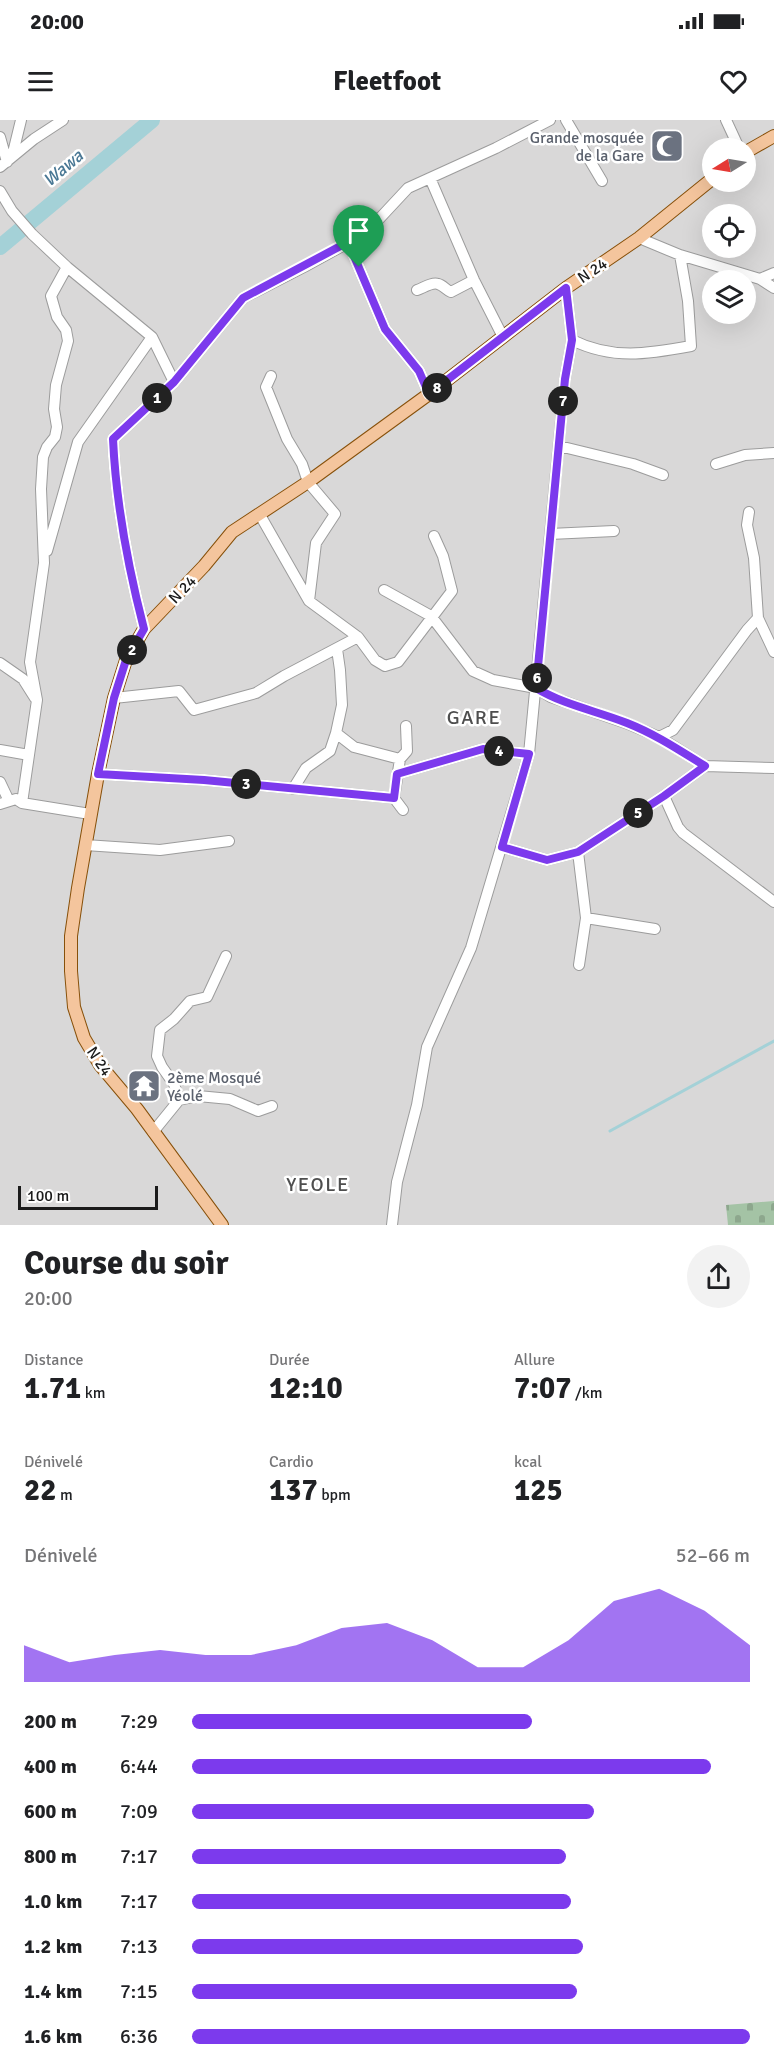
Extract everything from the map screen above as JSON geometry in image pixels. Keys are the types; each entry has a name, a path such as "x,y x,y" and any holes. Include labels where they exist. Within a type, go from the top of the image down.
{"main road":[{"path":"756,148 771,141"},
{"name":"N 24","path":"222,1225 100,1065 84,1038 75,1007 71,971 71,936 90,814 114,698 126,660 144,629 204,566 232,532 308,482 429,394 566,288 639,238 702,186"}],"street":[{"path":"6,162 21,120"},
{"path":"6,162 63,120"},
{"path":"144,629 129,574 114,477 113,439 174,382 243,298 366,233 408,188 496,148 550,120"},
{"path":"566,120 602,181"},
{"path":"726,120 734,138"},
{"path":"0,137 6,162"},
{"path":"430,178 474,280 503,337"},
{"path":"0,191 12,211 32,234 67,267 152,337 174,382"},
{"path":"639,238 680,255 760,279 774,288"},
{"path":"348,242 385,329 419,371 429,394"},
{"path":"572,340 591,349 624,354 652,353 691,346 688,301 680,255"},
{"path":"44,563 41,489 43,457 46,447 55,437 57,427 54,409 56,385 68,341 66,330 57,317 51,296 67,267"},
{"path":"760,279 774,273"},
{"path":"417,290 434,283 451,292 474,280"},
{"path":"392,1225 397,1182 417,1105 427,1047 471,948 529,754 565,379 572,340 566,288"},
{"path":"22,803 37,700 30,662 44,563 78,442 152,337"},
{"path":"270,376 266,387 286,439 302,464 308,482 335,514 315,543 309,602"},
{"path":"559,446 633,464 663,475"},
{"path":"716,464 745,455 774,453"},
{"path":"749,512 747,525 754,558 758,618 774,652"},
{"path":"260,515 309,602 358,637 375,660 385,666 398,662 452,591 444,556 434,536"},
{"path":"550,534 614,531"},
{"path":"384,590 431,616 473,671 493,680 536,688 551,697 626,723 659,737 705,766 774,768"},
{"path":"659,737 673,730 758,618"},
{"path":"114,698 179,690 194,710 256,693 358,637"},
{"path":"293,789 306,768 330,752 336,733 342,705 337,649"},
{"path":"0,663 23,680 37,700"},
{"path":"403,810 394,798 400,759 407,752 406,726"},
{"path":"336,733 354,747 400,759"},
{"path":"397,774 483,749 529,754"},
{"path":"0,750 29,755"},
{"path":"502,847 547,860 578,852 664,796 705,766"},
{"path":"98,774 204,780 394,798"},
{"path":"0,782 5,802 16,799 22,803 90,814"},
{"path":"664,796 683,833 774,902"},
{"path":"85,845 160,850 229,841"},
{"path":"578,852 586,918 579,965"},
{"path":"586,918 655,929"},
{"path":"179,1100 174,1084 158,1056 160,1030 174,1019 190,1001 207,997 225,956"},
{"path":"153,1132 179,1100 198,1096 230,1099 258,1110 272,1106"}],"shaded area":[{"path":"0,120 774,120 774,1225 0,1225"}],"green space":[{"path":"774,1201 774,1225 728,1225 726,1205"}],"waterway":[{"name":"Wawa","path":"0,247 152,120"},
{"path":"610,1131 774,1041"}],"place":[{"name":"Grande mosquée de la Gare","path":"667,146"},
{"name":"2ème Mosqué Yéolé","path":"144,1086"}],"district":[{"name":"GARE","path":"474,717"},
{"name":"YEOLE","path":"318,1184"}],"route":[{"path":"348,242 359,267 385,329 419,371 429,394 566,288 572,340 565,379 536,688 551,697 659,737 705,766 664,796 578,852 547,860 502,847 529,754 483,749 397,774 394,798 204,780 98,774 114,698 126,660 144,629 129,574 114,477 113,439 174,382 243,298 348,242"}]}
